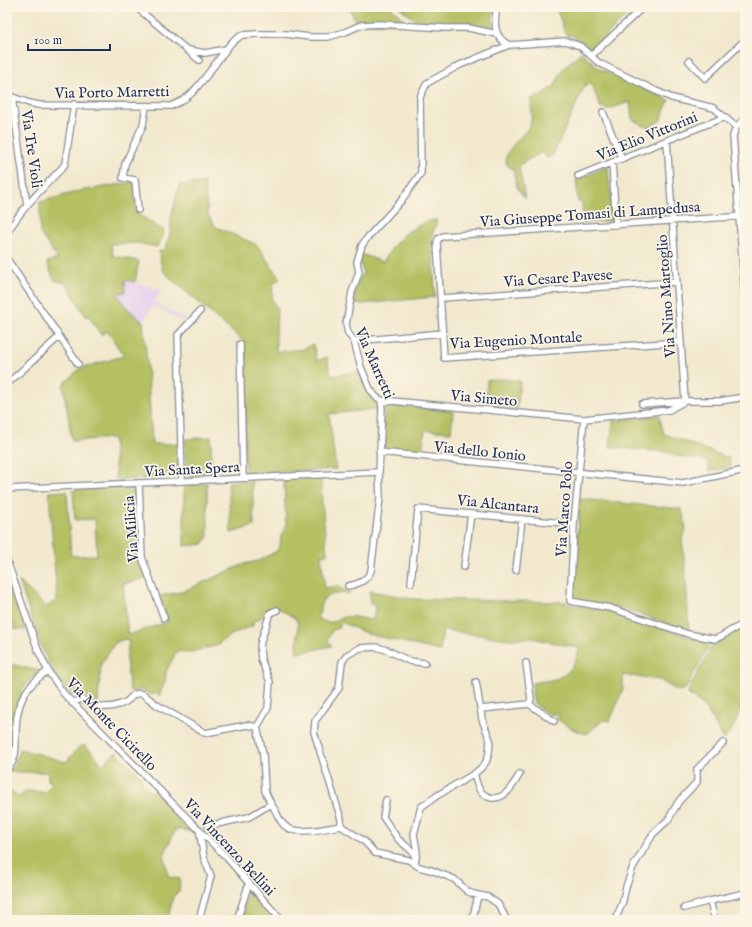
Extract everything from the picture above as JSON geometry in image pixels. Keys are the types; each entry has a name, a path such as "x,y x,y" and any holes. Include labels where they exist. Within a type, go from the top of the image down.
{"street":[{"path":"136,7 199,60"},
{"path":"497,7 495,27 497,34 503,42 508,45"},
{"path":"591,56 643,7"},
{"name":"Via Porto Marretti","path":"10,96 39,105 74,104 172,106 182,101 204,79 231,43 242,35 286,34 310,37 328,37 361,25 470,28 497,34"},
{"path":"689,61 705,78 745,40"},
{"name":"Via Marretti","path":"348,586 358,585 363,582 371,571 380,498 379,452 382,408 381,400 376,397 370,389 361,367 354,341 348,334 346,324 352,292 359,272 357,262 362,245 401,201 421,173 420,97 427,83 460,65 508,45 566,41 580,46 599,63 656,91 672,98 714,108 726,117 736,128"},
{"path":"187,49 205,53 226,49"},
{"name":"Via Tre Violi","path":"10,96 27,205"},
{"path":"7,233 27,205 65,164 74,104"},
{"path":"138,210 135,180 123,178 125,164 143,125 146,106"},
{"path":"603,112 622,159"},
{"name":"Via Elio Vittorini","path":"578,176 726,117"},
{"path":"745,118 736,128 733,136 742,216 745,296"},
{"name":"Via Nino Martoglio","path":"667,141 685,401"},
{"path":"612,162 616,225"},
{"name":"Via Giuseppe Tomasi di Lampedusa","path":"438,239 443,236 742,216"},
{"name":"Via Eugenio Montale","path":"438,239 437,243 444,358 681,342"},
{"path":"7,259 78,364"},
{"name":"Via Cesare Pavese","path":"441,298 677,282"},
{"path":"182,481 178,335 200,311"},
{"path":"354,341 443,333"},
{"path":"7,384 59,337"},
{"path":"240,344 243,478"},
{"path":"642,404 685,401 720,401 745,397"},
{"name":"Via Simeto","path":"381,400 584,419 668,410 685,401"},
{"name":"Via Marco Polo","path":"584,419 574,524 570,602 610,608 688,634 714,639 745,625"},
{"name":"Via dello Ionio","path":"379,452 683,483 745,470"},
{"name":"Via Santa Spera","path":"7,489 379,472"},
{"name":"Via Milicia","path":"139,483 142,557 164,618"},
{"name":"Via Alcantara","path":"411,583 418,508 574,524"},
{"path":"464,567 470,514"},
{"path":"516,570 522,519"},
{"name":"Via Monte Cicirello","path":"7,561 38,650 48,671 72,703 160,790"},
{"path":"277,610 270,613 261,641 261,659 270,682 268,708 257,727 263,754 265,791 271,804 275,808 281,821 288,828 293,830 300,831 341,826 364,841 375,853 415,861"},
{"path":"341,826 314,732 315,721 339,688 342,662 347,655 360,648 376,647 387,650 409,661 425,663"},
{"path":"526,663 530,699 529,704"},
{"path":"7,769 16,754 17,712 24,694 38,678 48,671"},
{"path":"415,861 416,852 414,834 421,807 438,795 474,774 486,762 490,740 482,719 476,682"},
{"path":"72,703 81,699 105,708 127,702 131,696 141,693 205,733 242,726 257,727"},
{"path":"481,709 529,704 554,720"},
{"path":"615,920 634,867 653,834 668,820 678,801 697,782 697,769 723,743"},
{"path":"474,774 480,791 483,795 491,798 498,798 506,794 520,774"},
{"name":"Via Vincenzo Bellini","path":"160,790 228,858 281,920"},
{"path":"386,800 383,817 398,839 413,852 415,861 419,866 454,879 464,889 478,895 488,897 498,904 507,920"},
{"path":"208,826 249,817 271,804"},
{"path":"199,829 204,858 211,876 199,920"},
{"path":"237,920 249,884"},
{"path":"684,908 745,893"},
{"path":"470,920 474,913 478,895"},
{"path":"710,901 715,920"}],"shaded area":[{"path":"125,280 161,290 154,302 186,319 183,322 152,306 143,322 128,309 117,294 125,292"}],"green space":[{"path":"349,7 391,7 406,23 357,24"},
{"path":"399,7 494,7 491,31 467,26 422,25"},
{"path":"556,7 636,7 594,47 589,47 574,36 567,35 565,33"},
{"path":"581,52 600,69 669,100 660,121 648,128 632,119 630,102 606,110 604,107 601,108 591,83 585,85 553,155 547,158 542,152 519,165 525,199 517,187 513,169 507,165 507,154 529,127 531,117 531,99 554,87 563,69"},
{"path":"608,167 613,220 583,223 582,201 578,202 576,180"},
{"path":"134,182 136,213 163,230 164,235 157,247 138,243 111,244 113,256 139,261 135,282 125,280 125,292 117,294 128,309 143,322 152,444 177,444 178,475 116,480 113,438 72,441 63,385 78,370 124,356 107,331 101,335 88,315 86,317 66,283 54,280 47,262 58,259 40,233 40,202 79,191"},
{"path":"204,182 208,215 216,227 257,245 280,279 273,284 272,299 277,309 276,352 304,349 313,344 317,361 327,357 331,376 361,371 369,390 378,404 378,409 329,414 336,469 248,474 245,471 243,341 169,277 162,269 159,251 165,250 171,230 171,218 179,185"},
{"path":"437,220 432,236 435,297 351,305 354,292 363,272 360,261 361,254 383,262 393,247 404,235 416,226"},
{"path":"503,379 520,381 517,409 485,406 487,380"},
{"path":"385,405 453,411 451,432 425,430 422,453 382,449"},
{"path":"659,415 664,434 729,458 731,468 709,471 708,461 672,455 671,453 610,447 613,421"},
{"path":"211,437 212,473 186,475 185,439"},
{"path":"321,478 322,506 327,554 321,555 325,588 337,586 350,593 333,594 325,598 320,606 320,613 317,616 322,621 335,622 342,617 373,620 376,605 370,604 370,591 414,599 566,602 566,604 611,611 686,636 711,642 684,691 676,690 660,680 623,675 623,689 610,721 603,720 587,734 574,730 557,719 559,713 557,712 550,715 539,708 533,700 532,683 554,679 564,675 573,665 579,648 532,638 509,639 443,630 440,651 368,634 341,622 339,628 334,629 329,636 328,642 332,646 297,653 298,624 295,618 276,607 269,610 265,615 253,622 253,626 235,633 220,642 219,645 187,653 181,651 176,652 166,672 165,682 159,696 156,693 152,695 142,690 133,692 130,691 126,660 129,640 124,639 115,643 101,664 98,703 83,694 72,695 62,685 46,658 19,581 46,607 57,600 49,492 67,491 71,556 97,555 95,519 75,520 73,490 137,487 139,557 146,578 123,584 128,635 168,622 159,596 182,592 244,564 258,561 275,552 280,547 281,536 286,525 284,482 286,479"},
{"path":"252,481 254,526 231,533 228,482"},
{"path":"207,483 208,537 203,544 184,546 184,485"},
{"path":"580,499 682,509 686,530 682,538 689,631 628,611 583,602 574,596"},
{"path":"13,587 26,630 14,629 14,624 7,624 7,589"},
{"path":"741,628 745,628 745,698 735,724 724,740 708,712 700,702 688,694 689,689 714,642"},
{"path":"10,664 42,671 29,680 22,690 14,714 12,753 7,764 7,665"},
{"path":"80,746 86,746 102,765 116,752 141,776 143,787 147,788 151,792 154,790 182,819 178,820 180,824 187,823 195,832 176,829 164,855 169,877 180,879 179,891 173,897 167,920 7,920 7,788 19,797 27,791 45,792 52,784 48,780 48,772 8,772 15,763 20,749 66,762"},
{"path":"249,892 252,892 276,920 239,920"}]}
